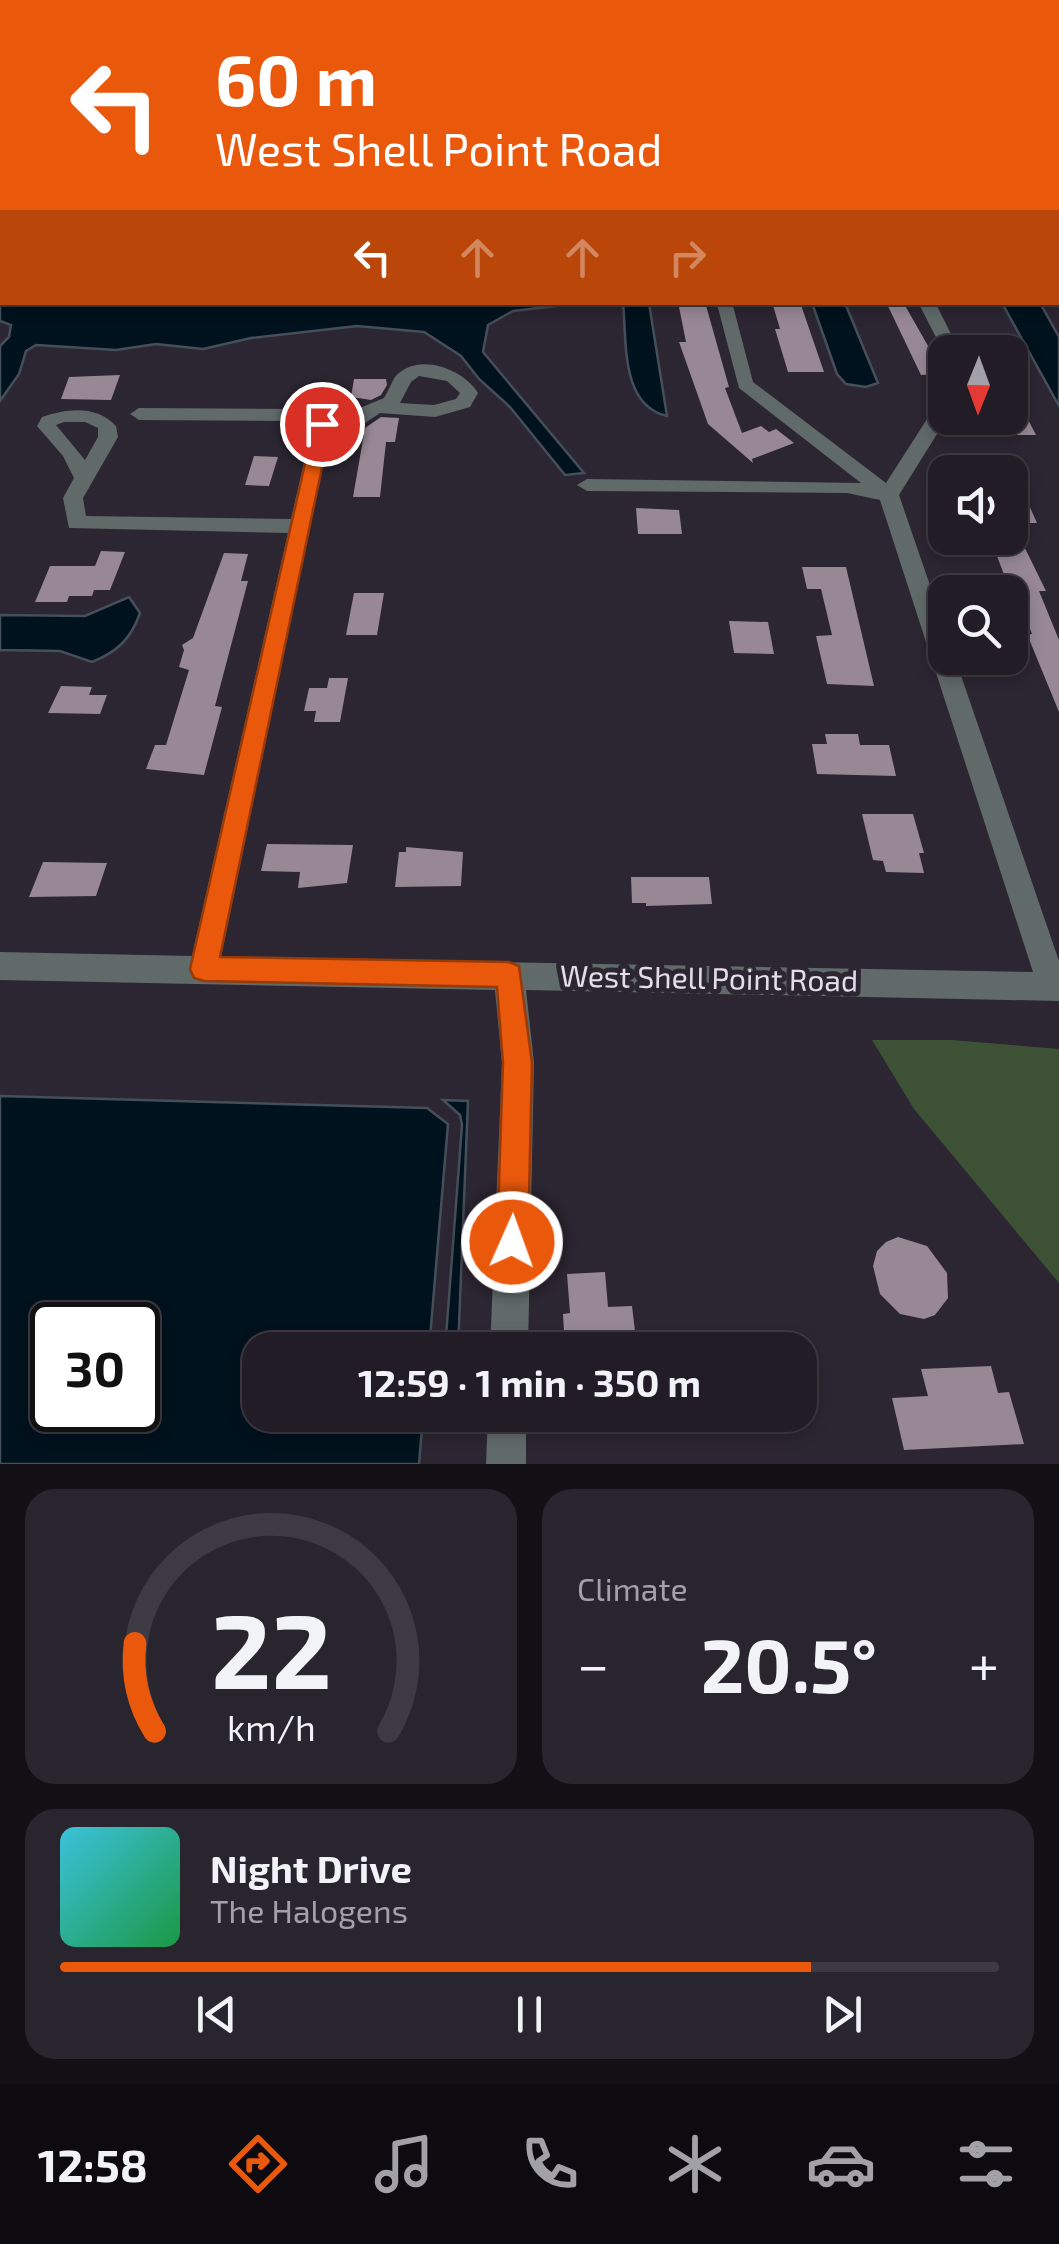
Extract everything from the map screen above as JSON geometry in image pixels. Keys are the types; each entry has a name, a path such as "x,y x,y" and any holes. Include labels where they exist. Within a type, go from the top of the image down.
{"street":[{"path":"725,305 745,384 890,495 1056,987"},
{"path":"928,305 943,335"},
{"path":"321,445 362,414 392,402 403,379 415,371 462,380 469,393 463,403 453,408 426,412 382,408"},
{"path":"140,414 297,415 322,424 321,445 299,526 204,969"},
{"path":"890,495 928,434"},
{"path":"83,476 73,498 76,524 299,526"},
{"path":"586,486 846,486 890,495"},
{"name":"West Shell Point Road","path":"0,966 1056,987"},
{"path":"509,975 518,1063 511,1332"},
{"path":"506,1464 507,1432"}],"green space":[{"path":"872,1040 952,1040 1059,1049 1059,1283 914,1109"}],"water":[{"path":"0,305 565,305 513,311 488,325 483,352 584,473 565,475 510,407 461,356 424,332 357,326 251,338 203,349 156,344 116,350 36,345 26,351 19,374 0,401 0,346 9,337 11,325 0,321"},
{"path":"623,305 649,305 667,416 652,410 641,399 633,385 626,353"},
{"path":"813,305 846,305 878,383 866,387 846,384 837,374"},
{"path":"1003,305 1041,305 1059,337 1059,406 1028,350 1028,335 1020,335"},
{"path":"129,597 140,613 132,630 116,649 92,662 60,651 0,650 0,615 85,616"},
{"path":"0,1096 427,1108 448,1124 431,1332 242,1332 242,1432 422,1432 419,1464 0,1464"},
{"path":"443,1100 468,1101 459,1332 446,1332 462,1125 460,1115"}],"building":[{"path":"679,305 706,305 729,387 725,388 742,433 761,426 769,432 776,429 794,443 752,459 753,463 708,424 679,342 686,342"},
{"path":"773,305 801,305 824,372 788,372 775,329 780,329"},
{"path":"887,305 905,305 928,346 928,375 921,375"},
{"path":"120,375 111,400 61,399 69,377"},
{"path":"354,379 386,379 387,385 381,395 371,400 351,397"},
{"path":"381,417 399,418 395,442 386,442 380,497 353,497 365,428"},
{"path":"254,456 278,457 269,486 245,485"},
{"path":"1028,503 1037,523 1028,523"},
{"path":"636,508 679,510 682,534 638,534"},
{"path":"101,551 125,552 110,590 94,590 92,596 69,596 67,602 35,602 50,566 95,566"},
{"path":"224,553 248,554 241,581 248,581 215,706 222,707 204,775 146,769 155,745 166,745 189,670 179,667 182,645 193,638"},
{"path":"1028,554 1046,591 1039,591 1059,640 1059,712 1028,636 1032,634 1028,624 1028,575 1004,575 997,555"},
{"path":"802,567 846,567 874,686 827,684 816,636 832,635 821,589 807,589"},
{"path":"354,593 384,593 377,635 346,635"},
{"path":"729,621 768,622 774,654 734,653"},
{"path":"329,678 348,678 340,722 314,722 316,711 304,711 309,688 327,688"},
{"path":"61,686 92,687 89,695 107,695 100,714 48,713"},
{"path":"825,734 858,734 860,745 889,745 896,776 817,774 812,744 827,744"},
{"path":"862,814 913,814 924,853 919,853 924,873 886,872 883,861 873,860"},
{"path":"267,844 353,845 347,883 298,888 300,872 261,871"},
{"path":"406,847 463,852 461,886 395,887 399,852 406,852"},
{"path":"43,862 107,863 96,896 29,897"},
{"path":"631,877 709,877 712,904 632,903"},
{"path":"898,1237 927,1246 947,1273 948,1298 935,1315 924,1319 900,1314 880,1294 873,1266 877,1251"},
{"path":"605,1272 608,1307 632,1306 635,1332 564,1332 563,1314 570,1313 567,1274"},
{"path":"991,1366 998,1393 1009,1392 1024,1444 904,1450 892,1398 928,1396 921,1369"}],"route":[{"path":"322,424 321,445 299,526 204,969 509,975 518,1063 512,1242"}]}
